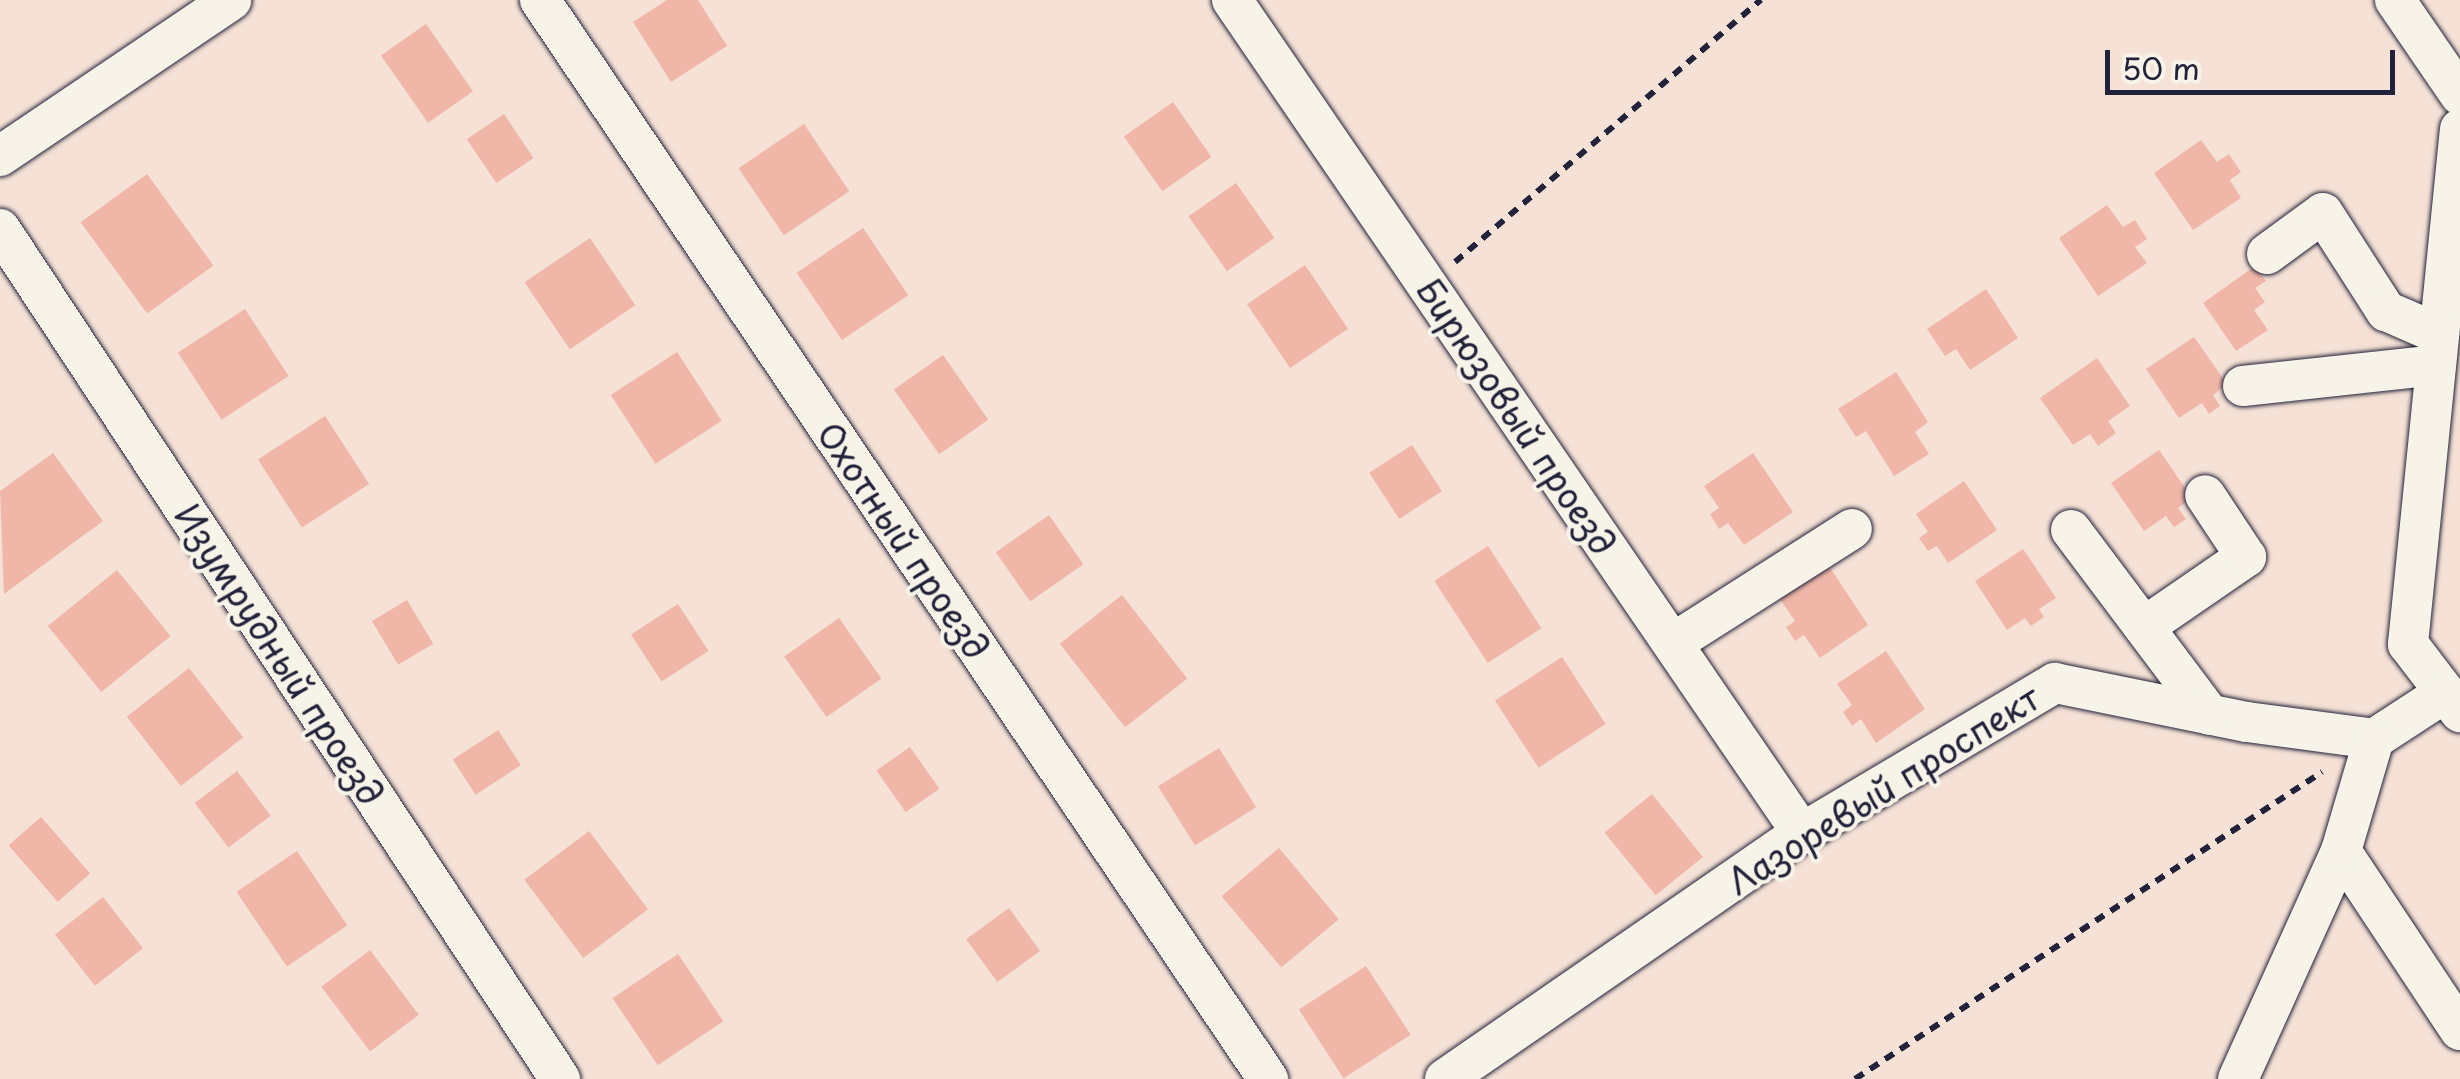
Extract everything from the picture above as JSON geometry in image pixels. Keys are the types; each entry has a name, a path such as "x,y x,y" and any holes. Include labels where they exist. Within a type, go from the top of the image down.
{"street":[{"path":"0,156 231,0"},
{"name":"Охотный проезд","path":"540,0 1268,1079"},
{"name":"Бирюзовый проезд","path":"1232,0 1802,833"},
{"path":"2396,0 2460,95"},
{"path":"2238,1079 2342,851 2374,739 2452,703 2408,644 2460,129"},
{"path":"2267,254 2323,213 2386,311 2438,350"},
{"name":"Изумрудный проезд","path":"0,229 560,1079"},
{"path":"2242,386 2438,350"},
{"path":"2144,626 2246,557 2205,495"},
{"path":"1672,643 1852,529"},
{"path":"2070,530 2210,715"},
{"name":"Лазоревый проспект","path":"1445,1079 1802,833 2055,683 2210,715 2374,739"},
{"path":"2342,851 2460,1030"}],"path":[{"path":"1427,285 1761,0"},
{"path":"1855,1079 2374,739"}],"building":[{"path":"667,0 698,0 727,46 671,82 633,22"},
{"path":"426,24 473,91 428,123 381,56"},
{"path":"1173,102 1211,157 1162,191 1124,136"},
{"path":"504,114 534,158 496,183 467,139"},
{"path":"804,124 849,191 784,235 739,168"},
{"path":"2201,140 2217,162 2229,154 2241,172 2230,180 2241,198 2193,230 2154,173"},
{"path":"147,174 213,265 147,314 81,222"},
{"path":"1236,183 1274,238 1227,271 1188,216"},
{"path":"2107,205 2123,227 2135,220 2147,239 2135,247 2147,263 2098,296 2059,238"},
{"path":"863,228 908,295 842,340 797,273"},
{"path":"590,238 635,305 570,349 525,282"},
{"path":"1305,265 1348,329 1290,368 1247,304"},
{"path":"2255,266 2266,281 2255,288 2265,302 2254,310 2268,330 2236,351 2203,303"},
{"path":"1986,289 2018,338 1970,370 1956,349 1945,356 1927,329"},
{"path":"245,309 289,376 221,420 178,353"},
{"path":"2194,337 2227,384 2213,395 2220,406 2209,414 2202,403 2179,418 2146,369"},
{"path":"677,352 722,421 655,464 611,395"},
{"path":"943,355 988,420 939,454 894,389"},
{"path":"2097,358 2130,406 2108,421 2116,433 2098,446 2090,434 2073,445 2040,398"},
{"path":"1896,372 1928,422 1915,432 1929,454 1894,476 1866,431 1856,437 1838,409"},
{"path":"325,416 369,484 302,528 258,460"},
{"path":"1412,445 1442,491 1399,519 1369,473"},
{"path":"2159,450 2192,498 2178,508 2186,519 2174,527 2166,516 2144,531 2111,483"},
{"path":"53,453 103,521 4,594 0,491"},
{"path":"1753,453 1793,512 1744,545 1728,523 1719,529 1710,514 1719,508 1704,486"},
{"path":"1964,481 1997,530 1948,563 1937,546 1928,551 1919,538 1928,532 1916,514"},
{"path":"1049,515 1083,564 1030,601 996,552"},
{"path":"1488,546 1541,628 1488,663 1434,581"},
{"path":"2023,549 2056,598 2039,609 2044,617 2031,626 2025,618 2007,630 1975,581"},
{"path":"1829,566 1868,625 1820,658 1804,635 1795,641 1786,627 1795,621 1780,599"},
{"path":"117,570 170,636 101,692 48,626"},
{"path":"1122,595 1187,679 1125,727 1060,644"},
{"path":"407,600 433,644 398,665 372,621"},
{"path":"678,604 708,651 662,681 631,634"},
{"path":"839,618 881,679 827,717 784,656"},
{"path":"1886,651 1925,709 1876,743 1861,719 1852,726 1843,712 1852,705 1837,684"},
{"path":"1562,657 1606,724 1538,768 1495,701"},
{"path":"189,668 243,737 181,786 127,717"},
{"path":"498,730 521,765 476,795 453,759"},
{"path":"910,747 939,789 906,812 876,771"},
{"path":"1219,748 1256,807 1195,846 1158,786"},
{"path":"237,771 271,816 228,848 195,803"},
{"path":"1652,794 1703,857 1656,895 1605,832"},
{"path":"41,817 90,874 58,902 9,845"},
{"path":"589,831 648,909 583,958 524,880"},
{"path":"1279,848 1339,919 1281,967 1222,896"},
{"path":"297,851 347,926 287,966 236,892"},
{"path":"103,897 143,948 95,986 55,935"},
{"path":"1009,908 1040,951 997,982 966,939"},
{"path":"370,950 419,1015 370,1051 321,987"},
{"path":"678,954 723,1021 658,1065 613,998"},
{"path":"1366,966 1411,1035 1344,1078 1299,1010"}]}
